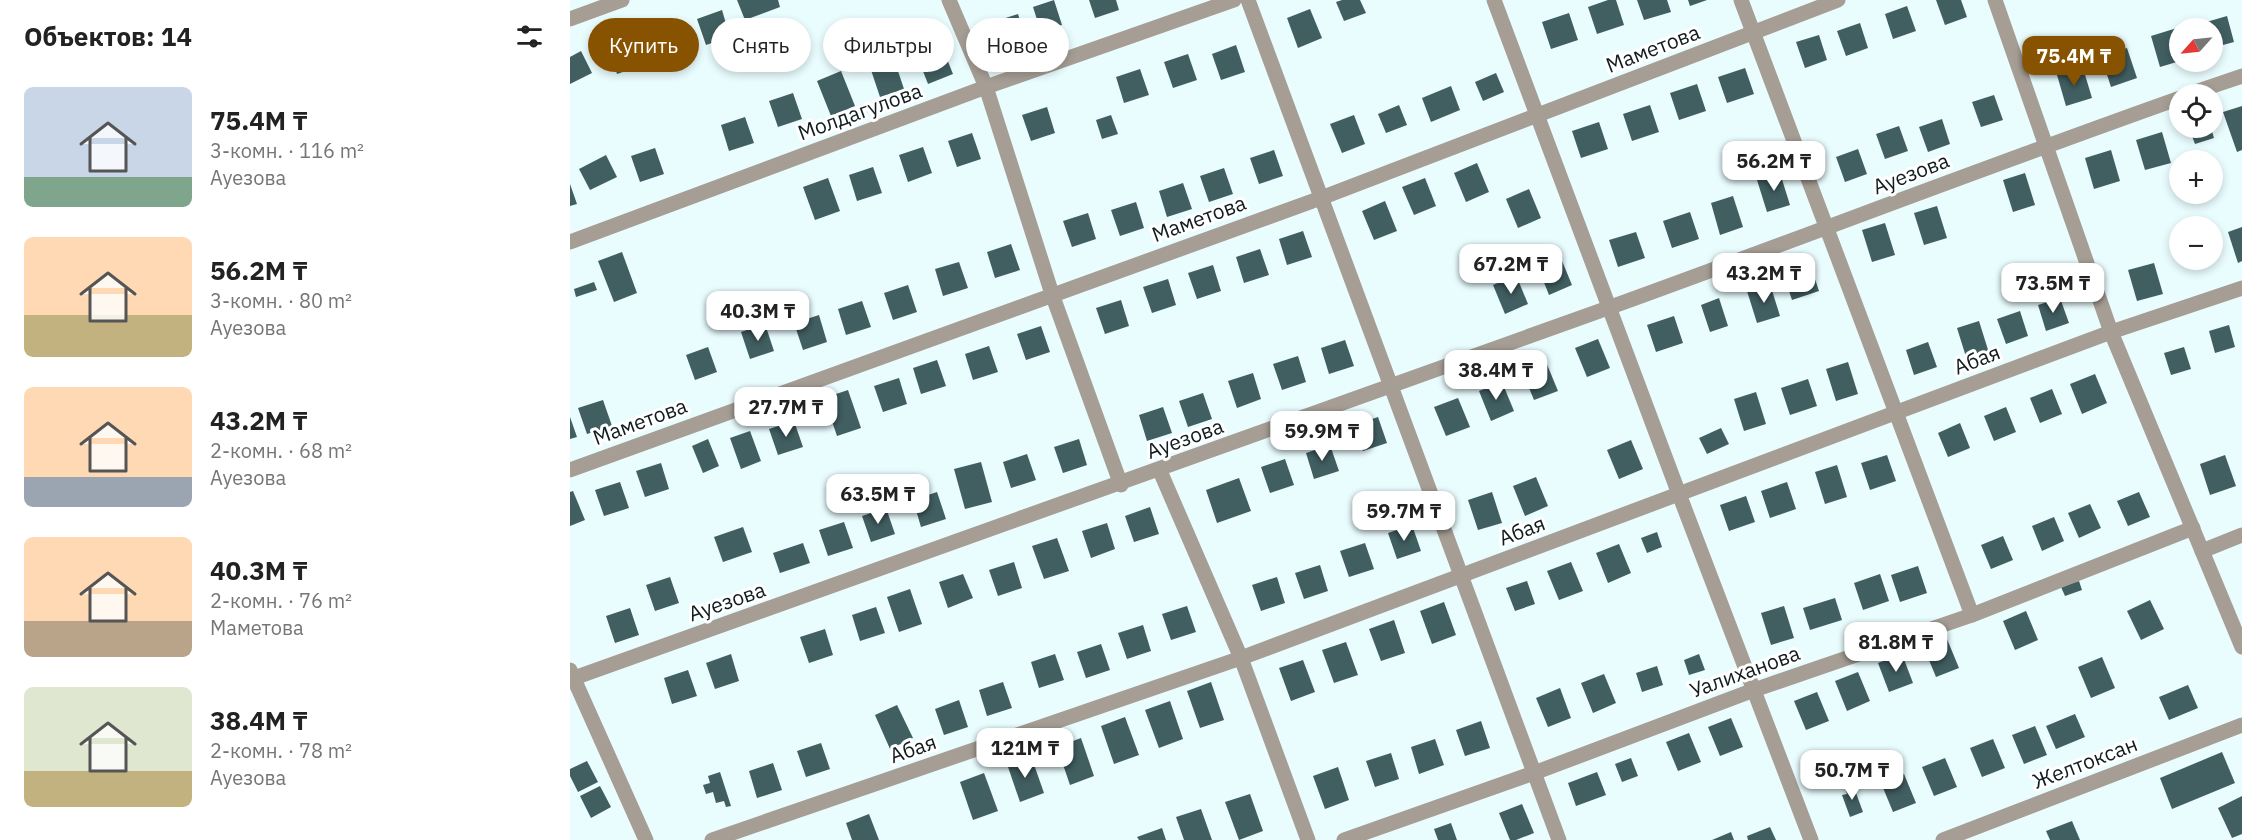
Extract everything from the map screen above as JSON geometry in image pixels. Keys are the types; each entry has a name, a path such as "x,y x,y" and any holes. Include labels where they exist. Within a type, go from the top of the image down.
{"street":[{"path":"570,19 622,0"},
{"path":"949,0 986,87 1052,294 1121,485"},
{"name":"Молдагулова","path":"570,242 986,87 1234,0"},
{"path":"1248,0 1559,840"},
{"path":"1494,0 1539,115 1678,494 1811,840"},
{"path":"1741,0 1894,413 1972,615"},
{"name":"Маметова","path":"570,470 1321,198 1838,0"},
{"path":"1995,0 2111,332 2242,646"},
{"path":"2218,84 2242,76"},
{"name":"Ауезова","path":"572,674 1121,485 2169,102"},
{"name":"Абая","path":"712,840 1241,658 2111,332 2242,288"},
{"path":"1160,471 1241,658 1308,840"},
{"name":"Уалиханова","path":"1344,840 1534,773 1754,690 1972,615 2193,528"},
{"path":"2202,551 2242,535"},
{"path":"572,674 646,840"},
{"name":"Желтоксан","path":"1943,840 2241,727"}],"building":[{"path":"737,0 778,0 780,7 750,18 744,18"},
{"path":"1054,0 1060,18 1037,18 1033,7"},
{"path":"1089,0 1116,0 1119,10 1095,18"},
{"path":"1360,0 1366,13 1344,21 1336,2"},
{"path":"1608,0 1616,0 1624,25 1597,34 1588,7"},
{"path":"1637,0 1667,0 1671,12 1644,20"},
{"path":"1688,0 1707,0 1690,6"},
{"path":"1936,0 1961,0 1967,17 1945,25"},
{"path":"1907,6 1916,31 1893,39 1885,14"},
{"path":"1310,9 1322,38 1298,48 1287,18"},
{"path":"722,10 724,18 711,18 711,43 706,45 699,18"},
{"path":"1569,13 1578,40 1551,49 1542,22"},
{"path":"1018,14 1019,18 1006,18"},
{"path":"2227,16 2234,42 2223,45 2223,18 2220,18"},
{"path":"1860,23 1868,48 1846,56 1837,31"},
{"path":"2169,30 2169,64 2160,67 2151,36"},
{"path":"1819,35 1827,60 1805,68 1796,42"},
{"path":"1236,45 1245,72 1221,80 1212,54"},
{"path":"2127,48 2137,78 2111,87 2101,56"},
{"path":"581,51 588,65 588,72 592,73 570,84 570,57"},
{"path":"1188,54 1197,80 1173,88 1164,62"},
{"path":"1745,68 1754,94 1727,103 1718,77"},
{"path":"2083,68 2092,98 2066,106 2057,75"},
{"path":"1140,69 1149,95 1124,103 1116,77"},
{"path":"841,72 855,106 831,116 817,81"},
{"path":"872,72 898,72 904,89 880,97"},
{"path":"923,72 952,72 953,74 928,84"},
{"path":"1496,73 1504,92 1483,101 1475,82"},
{"path":"1697,84 1706,111 1679,120 1670,93"},
{"path":"1451,86 1460,110 1431,122 1422,98"},
{"path":"793,93 802,119 778,127 769,101"},
{"path":"1994,95 2003,120 1981,127 1972,102"},
{"path":"1399,105 1407,125 1386,133 1378,114"},
{"path":"1650,105 1659,132 1632,141 1623,114"},
{"path":"2242,106 2242,150 2237,152 2223,112"},
{"path":"1047,107 1055,133 1031,141 1022,115"},
{"path":"1111,115 1118,134 1102,139 1096,120"},
{"path":"1354,115 1365,144 1342,153 1330,124"},
{"path":"745,117 754,143 729,151 721,125"},
{"path":"1942,119 1950,144 1928,152 1919,127"},
{"path":"1599,122 1608,149 1581,158 1572,131"},
{"path":"1899,126 1908,151 1885,159 1876,134"},
{"path":"2162,132 2169,164 2145,170 2136,140"},
{"path":"972,133 981,159 957,167 948,141"},
{"path":"2193,138 2214,138 2195,144"},
{"path":"923,147 932,173 908,182 899,155"},
{"path":"655,148 664,174 640,182 631,156"},
{"path":"1858,149 1867,174 1845,182 1836,157"},
{"path":"1274,150 1283,176 1259,184 1250,158"},
{"path":"2111,150 2120,181 2094,189 2085,158"},
{"path":"606,155 617,177 590,190 579,169"},
{"path":"1477,163 1489,192 1466,202 1454,173"},
{"path":"873,167 882,193 857,201 849,175"},
{"path":"1224,168 1233,194 1209,202 1200,176"},
{"path":"1780,173 1790,205 1767,212 1757,180"},
{"path":"2025,173 2035,205 2013,212 2003,180"},
{"path":"828,178 840,211 815,220 803,187"},
{"path":"1425,178 1436,206 1414,215 1402,187"},
{"path":"1183,183 1192,209 1167,217 1159,191"},
{"path":"570,184 577,204 570,206"},
{"path":"1529,189 1541,218 1518,228 1506,199"},
{"path":"1733,196 1743,227 1720,235 1711,203"},
{"path":"1385,201 1397,231 1374,240 1362,211"},
{"path":"1136,202 1144,228 1120,236 1111,210"},
{"path":"1937,206 1947,238 1924,245 1914,213"},
{"path":"1690,212 1699,239 1672,248 1663,221"},
{"path":"1088,213 1096,239 1072,247 1063,221"},
{"path":"1885,223 1895,255 1872,262 1862,230"},
{"path":"2242,227 2242,261 2238,263 2228,232"},
{"path":"1303,231 1312,257 1287,265 1279,239"},
{"path":"1636,232 1645,258 1618,267 1609,240"},
{"path":"1011,244 1020,270 995,278 987,252"},
{"path":"1260,249 1269,275 1244,283 1236,257"},
{"path":"622,252 637,293 614,302 598,261"},
{"path":"1560,256 1572,285 1549,295 1537,265"},
{"path":"959,262 968,288 943,296 935,269"},
{"path":"2154,263 2163,294 2137,301 2128,270"},
{"path":"1810,264 1819,291 1792,300 1783,273"},
{"path":"1213,265 1221,291 1197,299 1188,273"},
{"path":"1516,275 1528,304 1505,314 1493,285"},
{"path":"1168,279 1176,305 1152,313 1143,287"},
{"path":"594,282 597,290 576,297 574,289"},
{"path":"1770,284 1780,316 1757,323 1747,291"},
{"path":"908,285 917,312 893,320 884,293"},
{"path":"1719,298 1728,326 1710,332 1701,305"},
{"path":"2060,298 2069,323 2046,331 2038,305"},
{"path":"1121,300 1129,326 1105,334 1096,308"},
{"path":"862,301 871,327 846,335 838,309"},
{"path":"2020,311 2028,336 2006,344 1997,319"},
{"path":"819,315 827,342 803,350 794,323"},
{"path":"1674,316 1683,343 1656,352 1647,325"},
{"path":"1979,321 1989,353 1967,360 1957,328"},
{"path":"765,324 774,351 750,359 741,332"},
{"path":"2229,325 2235,347 2215,353 2209,331"},
{"path":"1041,326 1050,352 1026,360 1017,334"},
{"path":"1598,339 1610,368 1587,377 1575,348"},
{"path":"1345,340 1354,366 1329,374 1321,348"},
{"path":"1928,342 1937,367 1914,375 1906,350"},
{"path":"989,346 998,372 973,380 965,354"},
{"path":"708,347 717,372 695,380 686,355"},
{"path":"2184,347 2191,369 2171,375 2164,353"},
{"path":"1298,356 1306,382 1282,390 1273,364"},
{"path":"937,360 946,386 921,394 913,368"},
{"path":"1546,362 1558,391 1534,400 1522,371"},
{"path":"1848,362 1858,394 1836,401 1826,369"},
{"path":"1253,373 1261,399 1237,408 1228,381"},
{"path":"2095,374 2107,403 2082,414 2070,384"},
{"path":"899,378 907,404 883,412 874,386"},
{"path":"1808,379 1817,406 1790,415 1781,388"},
{"path":"1502,382 1514,411 1491,421 1479,391"},
{"path":"2052,389 2062,414 2040,423 2030,398"},
{"path":"848,390 861,428 837,436 824,398"},
{"path":"1756,392 1766,424 1744,431 1734,399"},
{"path":"1203,393 1212,419 1188,427 1179,401"},
{"path":"1458,398 1470,427 1446,436 1434,407"},
{"path":"603,400 612,426 587,434 578,408"},
{"path":"1163,407 1172,433 1147,441 1139,415"},
{"path":"2006,407 2016,432 1994,441 1984,416"},
{"path":"570,417 577,437 570,439"},
{"path":"1378,417 1387,443 1363,451 1354,425"},
{"path":"794,421 803,447 778,455 769,429"},
{"path":"1960,423 1970,448 1948,457 1938,433"},
{"path":"1721,428 1729,444 1707,454 1699,438"},
{"path":"750,431 761,461 741,469 730,438"},
{"path":"708,439 719,466 703,473 692,446"},
{"path":"1079,439 1087,465 1063,473 1054,447"},
{"path":"1631,440 1643,469 1619,479 1607,450"},
{"path":"1330,445 1339,471 1314,479 1306,453"},
{"path":"1027,454 1036,480 1011,488 1003,462"},
{"path":"1887,455 1896,481 1870,490 1861,463"},
{"path":"2225,455 2236,486 2210,495 2200,464"},
{"path":"1285,459 1294,485 1270,493 1261,467"},
{"path":"981,462 992,502 965,509 954,469"},
{"path":"661,463 669,489 645,497 636,471"},
{"path":"1837,465 1847,497 1825,504 1815,472"},
{"path":"1536,477 1548,506 1525,516 1513,486"},
{"path":"1239,478 1251,511 1217,523 1206,490"},
{"path":"620,482 629,508 604,516 595,490"},
{"path":"1787,482 1796,509 1770,518 1761,491"},
{"path":"573,491 585,520 570,526 570,492"},
{"path":"937,492 946,519 921,527 913,500"},
{"path":"1492,492 1502,523 1478,530 1468,500"},
{"path":"2139,492 2150,517 2128,526 2117,501"},
{"path":"1746,496 1755,522 1729,531 1720,505"},
{"path":"2090,504 2101,528 2079,538 2068,513"},
{"path":"1150,507 1159,534 1134,542 1125,516"},
{"path":"886,508 895,534 871,542 862,516"},
{"path":"2054,517 2064,541 2042,551 2032,526"},
{"path":"844,522 853,548 828,556 819,530"},
{"path":"1107,523 1115,549 1091,558 1082,531"},
{"path":"1412,525 1421,551 1397,559 1388,533"},
{"path":"743,527 752,552 723,562 714,537"},
{"path":"1657,532 1662,547 1647,553 1641,538"},
{"path":"2003,536 2013,560 1991,569 1981,545"},
{"path":"1057,538 1069,571 1044,579 1032,546"},
{"path":"803,543 810,563 780,573 773,553"},
{"path":"1365,543 1374,569 1349,577 1340,551"},
{"path":"1619,544 1631,573 1608,583 1596,553"},
{"path":"1014,562 1022,588 998,596 989,570"},
{"path":"1571,562 1583,591 1559,600 1547,571"},
{"path":"1320,565 1328,591 1304,599 1295,573"},
{"path":"1918,566 1927,593 1900,602 1891,575"},
{"path":"963,574 973,598 948,608 939,582"},
{"path":"1880,574 1889,601 1863,610 1854,583"},
{"path":"670,577 679,603 655,611 646,585"},
{"path":"1277,577 1285,603 1261,611 1252,585"},
{"path":"1527,581 1535,604 1515,611 1506,588"},
{"path":"2079,581 2082,590 2065,596 2061,587"},
{"path":"910,589 922,624 899,632 887,597"},
{"path":"1835,598 1842,620 1810,630 1803,608"},
{"path":"2150,600 2164,629 2141,640 2127,611"},
{"path":"1444,602 1456,635 1432,644 1420,611"},
{"path":"1187,606 1196,632 1171,640 1162,614"},
{"path":"1784,606 1794,638 1771,645 1761,613"},
{"path":"876,607 885,633 860,641 852,615"},
{"path":"630,608 639,635 615,643 606,616"},
{"path":"2026,611 2038,640 2015,650 2003,621"},
{"path":"1394,620 1405,653 1381,661 1369,629"},
{"path":"1143,625 1151,651 1127,659 1118,633"},
{"path":"825,629 833,655 809,663 800,637"},
{"path":"1947,639 1959,668 1936,677 1924,648"},
{"path":"1346,642 1358,675 1334,683 1322,650"},
{"path":"1101,644 1110,670 1086,678 1077,652"},
{"path":"731,654 739,681 715,689 706,663"},
{"path":"1055,654 1064,680 1039,688 1031,662"},
{"path":"1699,654 1705,670 1689,675 1684,660"},
{"path":"1902,654 1913,683 1889,692 1878,663"},
{"path":"2102,657 2115,688 2091,698 2078,667"},
{"path":"1303,660 1315,692 1291,701 1279,668"},
{"path":"1657,666 1663,685 1642,692 1636,673"},
{"path":"688,670 697,696 672,704 664,678"},
{"path":"1858,672 1870,701 1847,711 1835,681"},
{"path":"1604,674 1616,703 1593,713 1581,683"},
{"path":"1003,682 1012,708 987,716 979,690"},
{"path":"1211,682 1224,720 1200,728 1187,691"},
{"path":"2188,685 2198,708 2169,720 2159,697"},
{"path":"1560,688 1571,718 1548,727 1536,698"},
{"path":"1817,692 1829,721 1806,730 1794,701"},
{"path":"959,700 968,727 944,735 935,709"},
{"path":"1170,701 1183,739 1159,748 1145,710"},
{"path":"897,705 913,738 890,749 875,715"},
{"path":"2075,714 2085,737 2056,749 2046,726"},
{"path":"1125,717 1139,755 1114,764 1101,726"},
{"path":"1731,718 1743,747 1720,756 1708,727"},
{"path":"1481,721 1490,748 1465,756 1456,730"},
{"path":"2035,726 2047,755 2024,764 2012,735"},
{"path":"1689,733 1701,762 1678,771 1666,742"},
{"path":"1081,738 1094,776 1070,785 1057,747"},
{"path":"1435,739 1444,765 1419,774 1411,747"},
{"path":"1993,739 2005,768 1982,777 1970,748"},
{"path":"821,743 830,769 806,777 797,751"},
{"path":"2222,752 2235,783 2172,809 2160,778"},
{"path":"1391,753 1399,779 1375,787 1366,761"},
{"path":"1031,756 1044,793 1020,802 1007,764"},
{"path":"1631,758 1638,776 1622,782 1615,764"},
{"path":"1945,758 1957,787 1934,796 1922,767"},
{"path":"587,761 598,782 578,792 570,776 570,769"},
{"path":"773,763 782,790 757,798 749,771"},
{"path":"1338,767 1349,800 1325,809 1313,776"},
{"path":"720,772 731,806 726,807 724,801 716,803 713,792 706,794 703,785 710,783 708,776"},
{"path":"1597,772 1606,795 1576,806 1568,783"},
{"path":"984,773 998,811 973,820 960,782"},
{"path":"1904,774 1916,803 1893,812 1881,783"},
{"path":"1852,782 1863,812 1850,817 1842,795 1847,794 1844,785"},
{"path":"600,786 611,807 591,818 580,796"},
{"path":"1250,794 1263,831 1239,840 1225,802"},
{"path":"2242,796 2242,834 2232,838 2218,808"},
{"path":"1522,804 1534,833 1510,840 1499,813"},
{"path":"1201,809 1212,840 1184,840 1176,817"},
{"path":"869,814 879,840 852,840 846,823"},
{"path":"2072,821 2080,840 2050,840 2046,831"},
{"path":"1451,823 1457,840 1438,840 1434,829"},
{"path":"1770,827 1776,840 1748,840 1747,836"},
{"path":"1162,828 1166,840 1139,840 1137,837"},
{"path":"1731,832 1734,840 1712,840"}]}
